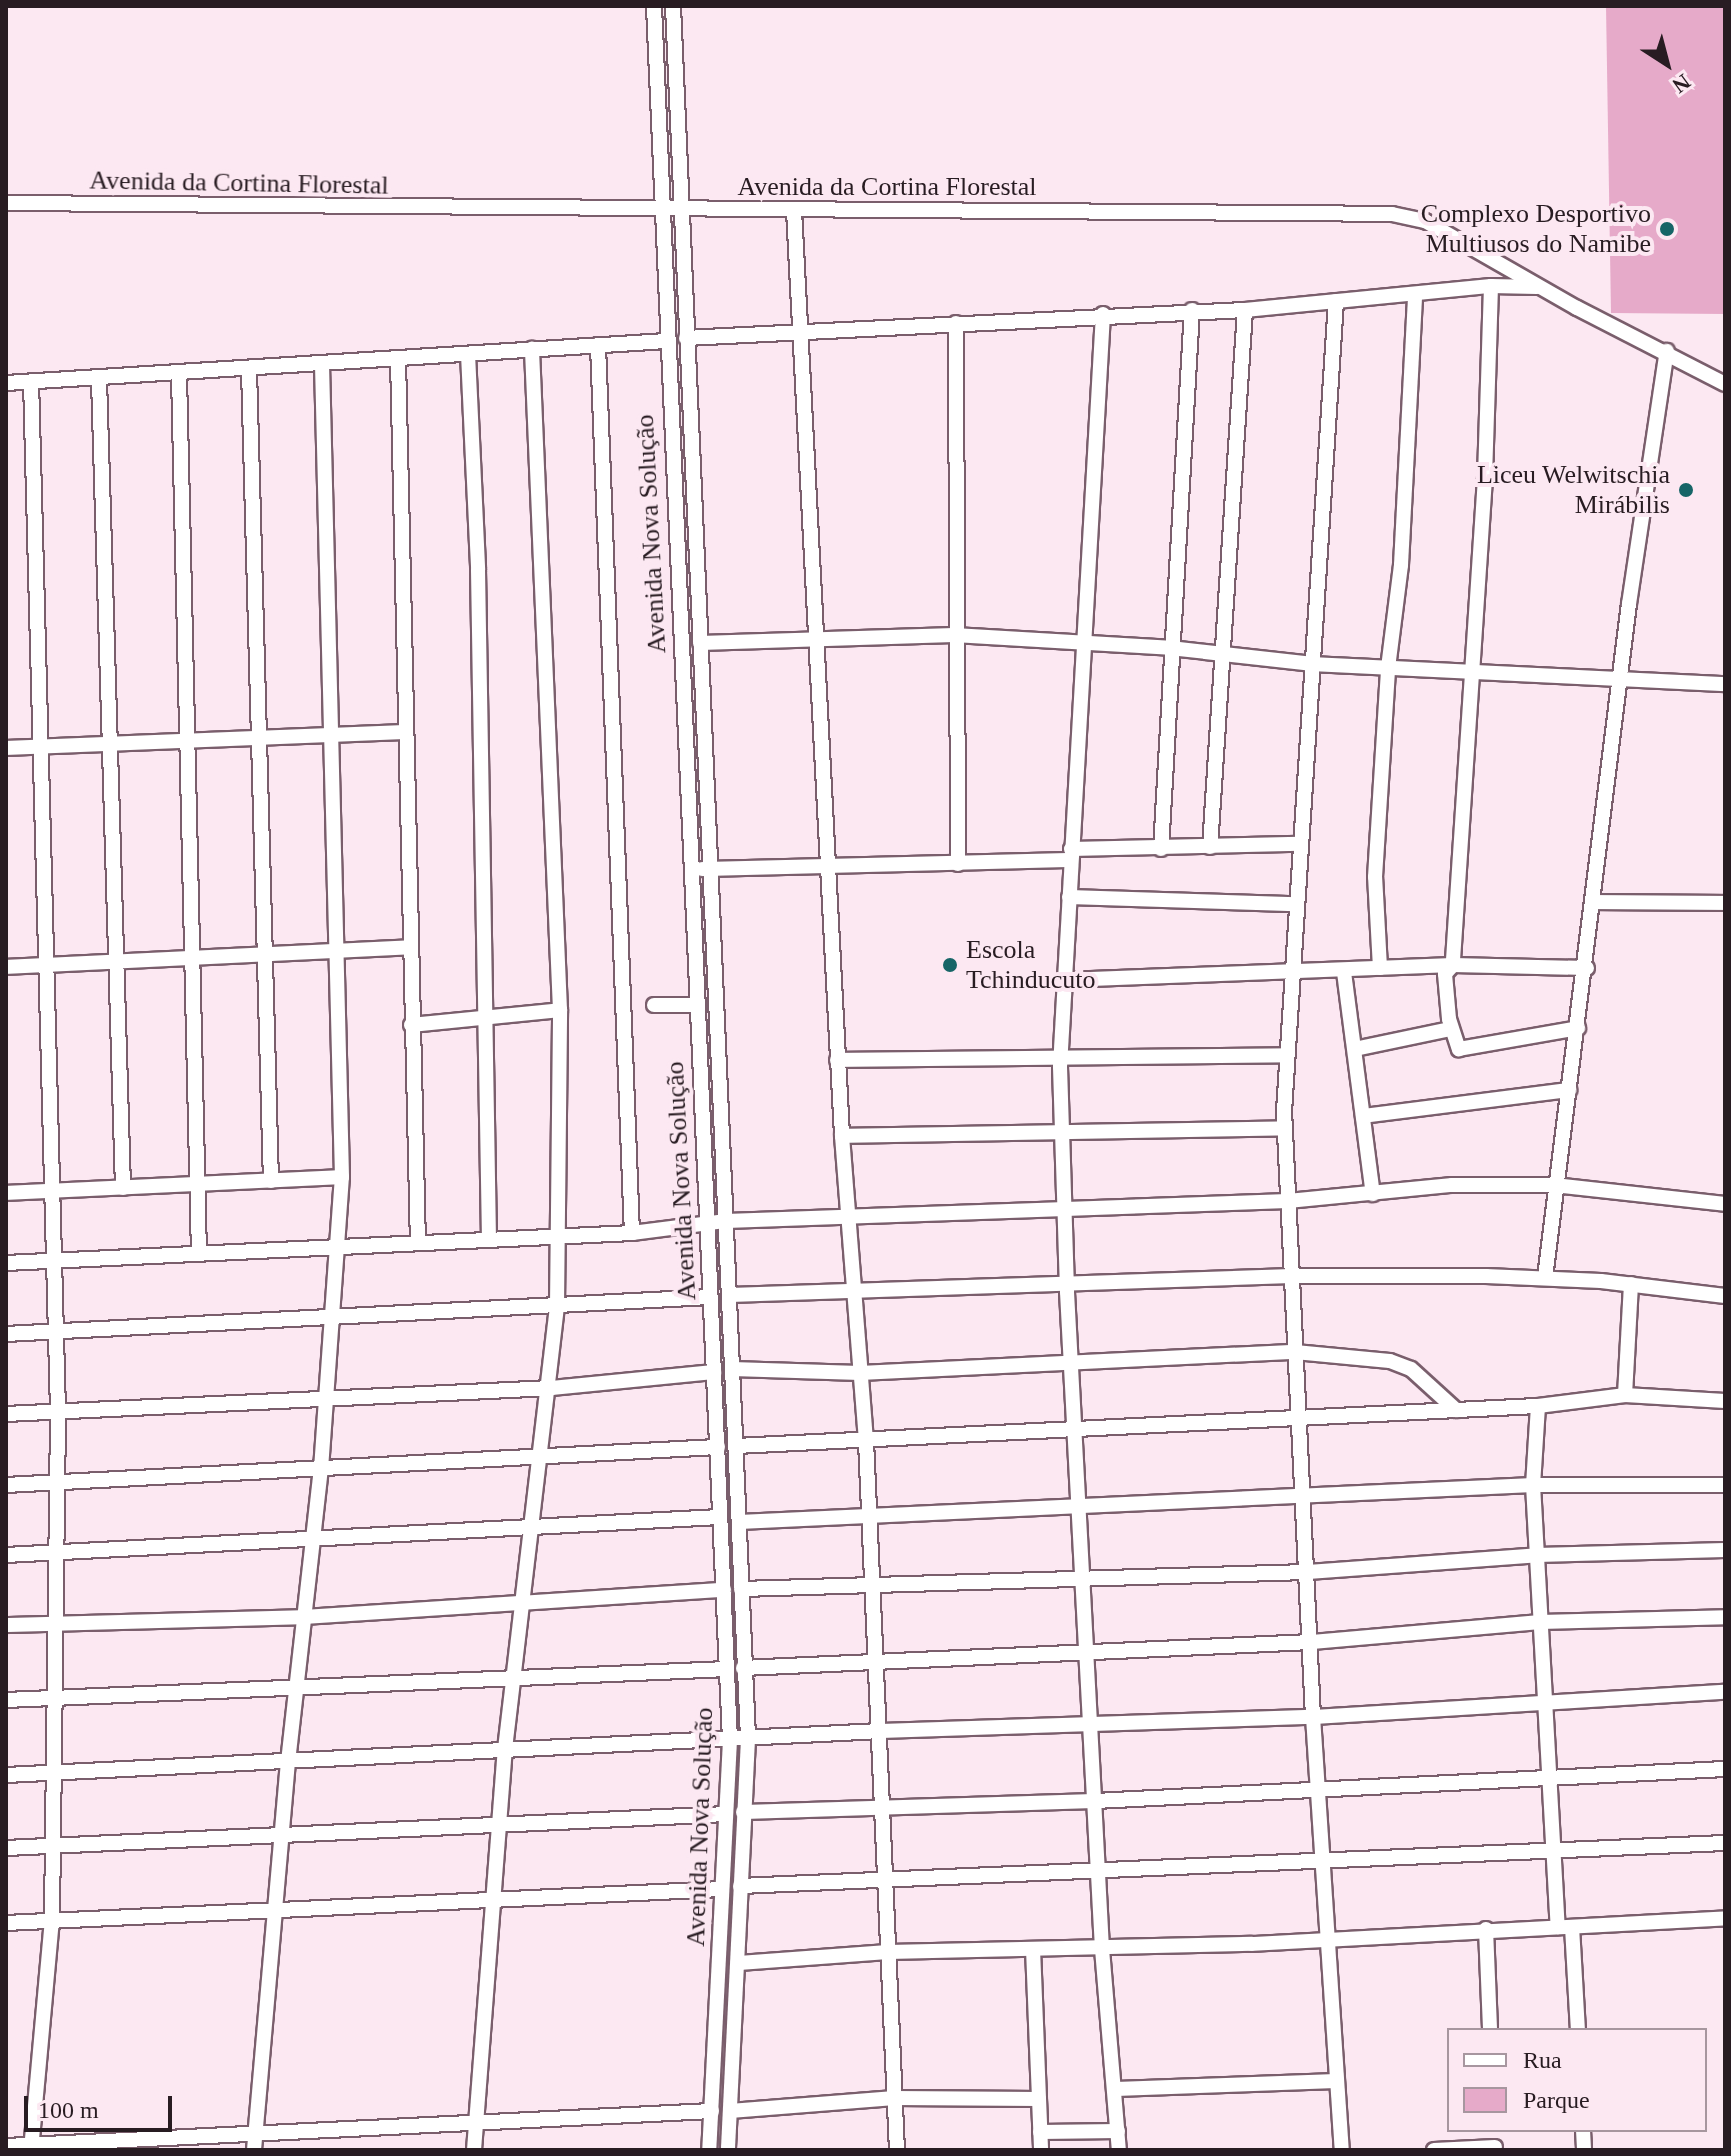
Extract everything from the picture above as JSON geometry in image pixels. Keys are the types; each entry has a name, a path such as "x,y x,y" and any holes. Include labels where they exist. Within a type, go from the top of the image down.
{"street":[{"name":"Avenida Nova Solução","path":"654,6 689,869 730,1740 709,2150"},
{"name":"Avenida Nova Solução","path":"673,6 748,1739 728,2150"},
{"name":"Avenida da Cortina Florestal","path":"6,203 1392,214 1425,221 1725,384"},
{"path":"794,210 837,1060 866,1441 897,2150"},
{"path":"686,338 1103,314 1245,310 1491,286 1542,287"},
{"path":"1491,286 1485,478 1469,670 1453,965 1445,974 1450,1029 1459,1049 1578,1028"},
{"path":"1380,968 1375,877 1388,668 1401,565 1415,295"},
{"path":"1336,301 1286,1055 1285,1128 1312,1642 1313,1717 1342,2150"},
{"path":"1161,849 1170,648 1192,310"},
{"path":"1210,847 1245,310"},
{"path":"1103,314 1060,1060 1066,1283 1077,1430 1102,1949 1119,2150"},
{"path":"956,323 954,635 958,864"},
{"path":"6,383 667,341"},
{"path":"598,345 632,1233"},
{"path":"474,2150 505,1749 516,1678 530,1527 551,1388 557,1306 560,1010 532,349"},
{"path":"1545,1278 1554,1185 1587,968 1620,682 1667,351"},
{"path":"468,354 478,570 489,1239"},
{"path":"398,358 404,732 418,1243"},
{"path":"254,2150 279,1909 288,1762 321,1469 342,1177 322,364"},
{"path":"249,369 271,1181"},
{"path":"179,374 199,1254"},
{"path":"99,379 123,1188"},
{"path":"31,382 51,1191 58,1331 52,1553 52,1920 31,2147"},
{"path":"700,643 954,635 1170,648 1313,664 1469,670 1620,682 1725,684"},
{"path":"6,748 260,735 404,732"},
{"path":"689,869 958,864 1071,854 1300,844"},
{"path":"1069,897 1296,904"},
{"path":"1595,902 1725,903"},
{"path":"6,967 117,964 409,947"},
{"path":"1065,980 1291,975 1453,965 1587,968"},
{"path":"1344,972 1373,1194"},
{"path":"654,1005 697,1005"},
{"path":"411,1025 560,1010"},
{"path":"1355,1049 1450,1029"},
{"path":"837,1060 1060,1060 1286,1055"},
{"path":"1363,1116 1569,1090"},
{"path":"842,1136 1062,1135 1285,1128"},
{"path":"6,1193 342,1177"},
{"path":"6,1263 632,1233 726,1221 1288,1201 1452,1185 1554,1185 1725,1204"},
{"path":"730,1295 1292,1276 1545,1278 1631,1284 1725,1296"},
{"path":"1625,1395 1631,1284"},
{"path":"6,1334 710,1297"},
{"path":"732,1369 860,1373 1295,1352 1390,1361 1411,1369 1456,1410"},
{"path":"6,1414 551,1388 714,1372"},
{"path":"736,1446 1538,1406 1625,1395 1725,1401"},
{"path":"1538,1406 1533,1485 1551,1852 1565,1927 1578,2028"},
{"path":"6,1485 718,1447"},
{"path":"739,1522 1533,1485 1725,1485"},
{"path":"6,1555 720,1517"},
{"path":"741,1589 1308,1572 1537,1555 1725,1550"},
{"path":"6,1625 303,1617 724,1590"},
{"path":"743,1668 876,1658 1312,1642 1540,1622 1725,1617"},
{"path":"6,1700 296,1690 727,1669"},
{"path":"6,1775 880,1731 1313,1717 1544,1700 1725,1692"},
{"path":"743,1812 1095,1801 1725,1769"},
{"path":"6,1848 726,1814"},
{"path":"740,1886 885,1877 1098,1872 1725,1843"},
{"path":"6,1923 721,1889"},
{"path":"739,1963 888,1952 1102,1949 1725,1918"},
{"path":"1486,1929 1490,2028"},
{"path":"1033,1949 1041,2150"},
{"path":"1116,2089 1336,2081"},
{"path":"730,2111 894,2098 1039,2099"},
{"path":"6,2146 712,2111"},
{"path":"1040,2132 1118,2131"},
{"path":"1434,2150 1495,2148"}],"green space":[{"name":"Complexo Desportivo Multiusos do Namibe","path":"1606,6 1725,6 1725,314 1611,313"}],"place":[{"name":"Complexo Desportivo Multiusos do Namibe","path":"1667,229"},
{"name":"Liceu Welwitschia Mirábilis","path":"1686,490"},
{"name":"Escola Tchinducuto","path":"950,965"}]}
